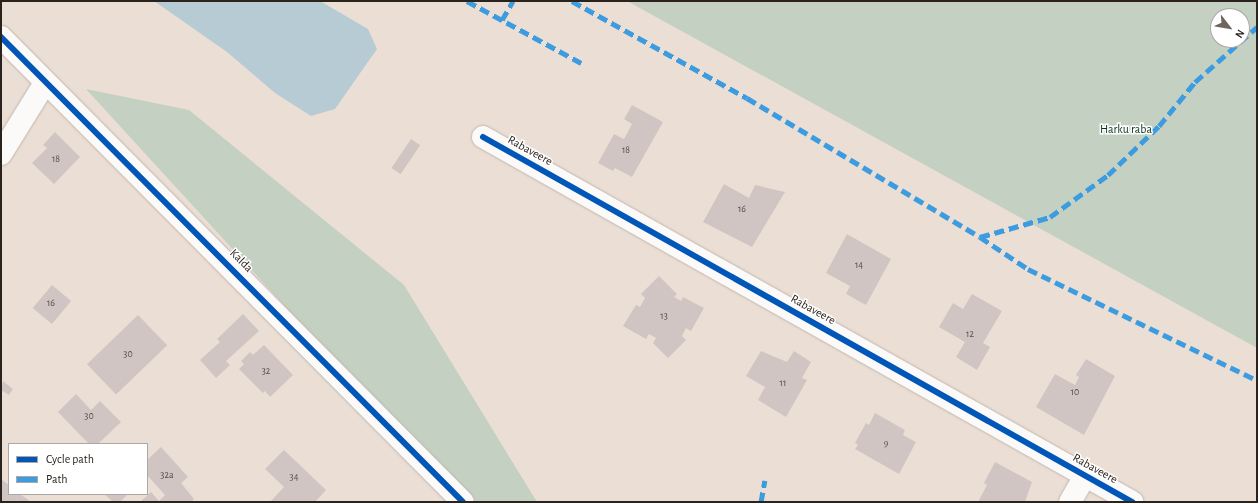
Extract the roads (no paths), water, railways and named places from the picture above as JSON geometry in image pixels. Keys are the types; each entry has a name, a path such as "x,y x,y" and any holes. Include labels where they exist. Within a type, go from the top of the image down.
{"street":[{"name":"Kalda","path":"1,37 45,83 253,289 463,502"},
{"path":"1,154 45,83"},
{"name":"Rabaveere","path":"483,137 1132,502"},
{"name":"Rabaveere","path":"1070,502 1084,476"}],"water":[{"path":"154,1 320,1 368,29 377,49 335,109 311,116 275,93 227,52"}],"park label":[{"name":"Harku raba","path":"1126,130"}]}
